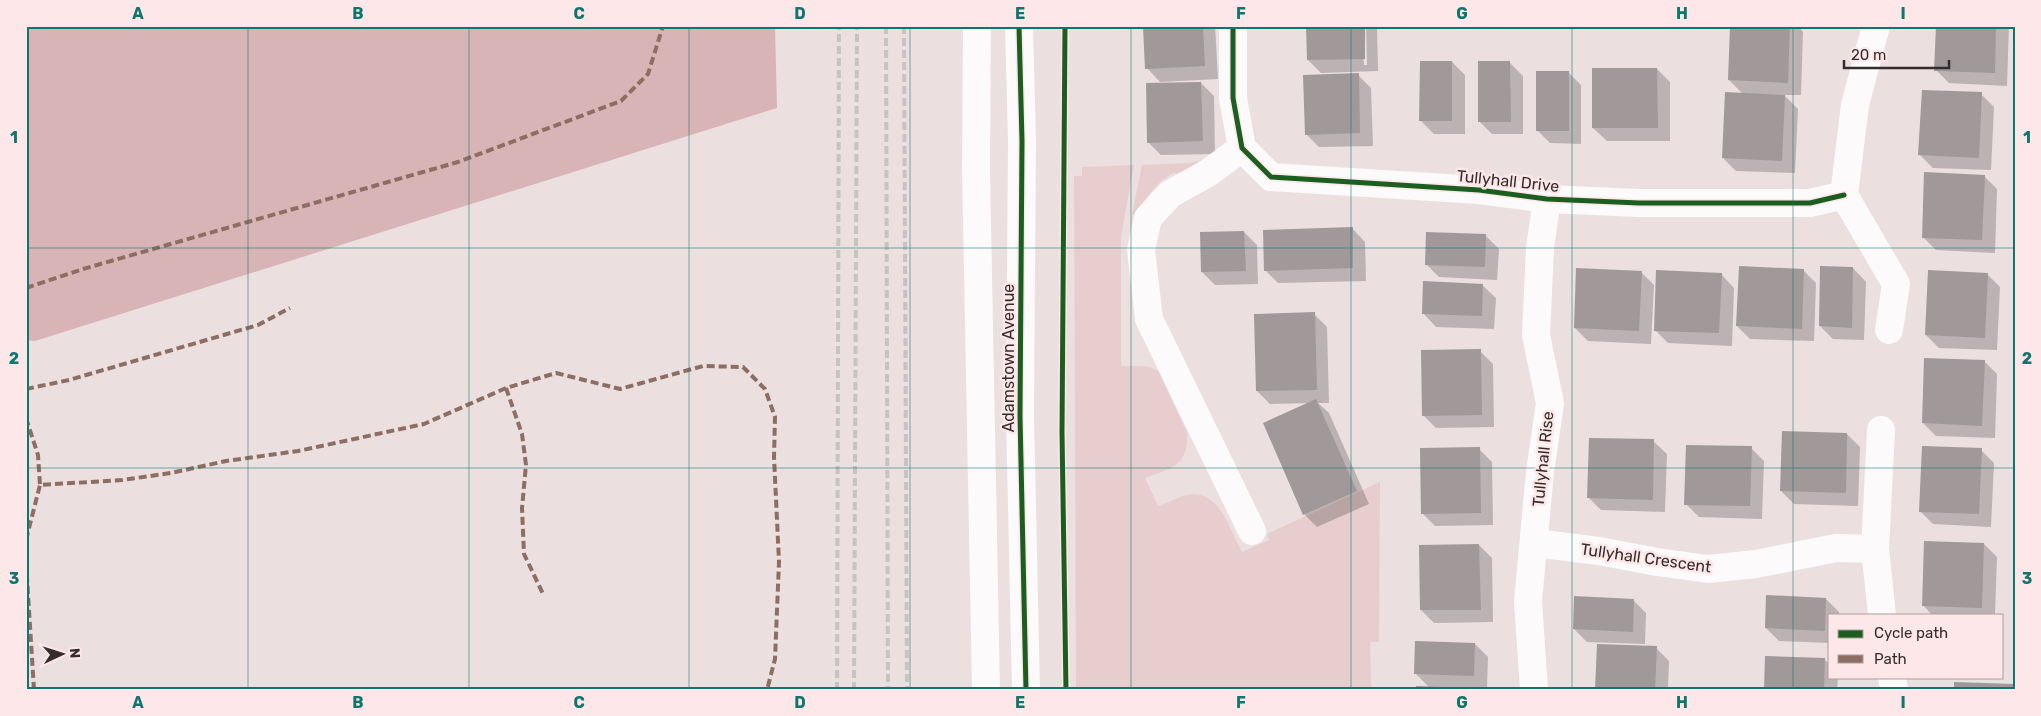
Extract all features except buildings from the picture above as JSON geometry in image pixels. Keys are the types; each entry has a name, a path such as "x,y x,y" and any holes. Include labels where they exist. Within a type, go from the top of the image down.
{"street":[{"name":"Adamstown Avenue","path":"977,26 977,179 986,690"},
{"name":"Adamstown Avenue","path":"1019,26 1022,141 1020,416 1026,690"},
{"path":"1233,26 1233,98 1242,148 1208,173 1170,194 1148,218 1141,250 1149,319 1252,531"},
{"path":"1876,26 1856,105 1844,195 1896,284 1890,330"},
{"name":"Tullyhall Drive","path":"1242,148 1271,176 1479,190 1546,199 1639,203 1810,203 1844,195"},
{"name":"Tullyhall Rise","path":"1534,690 1528,601 1535,543 1540,472 1550,403 1536,335 1540,248 1546,199"},
{"path":"1881,430 1875,549 1882,614"},
{"name":"Tullyhall Crescent","path":"1535,543 1599,551 1708,569 1756,564 1836,548 1875,549"}],"shaded area":[{"path":"26,26 775,26 777,108 35,341 26,340"},
{"path":"1197,161 1199,164 1178,176 1175,172 1162,180 1148,195 1136,214 1132,215 1142,165"},
{"path":"1134,165 1121,236 1121,366 1146,366 1159,372 1187,433 1185,453 1181,459 1170,468 1145,478 1158,506 1183,496 1195,494 1206,497 1214,503 1227,521 1242,552 1269,540 1267,534 1380,482 1379,642 1370,642 1371,690 1076,690 1074,176 1082,176 1082,167"}],"railway":[{"path":"837,690 839,26"},
{"path":"854,690 857,26"},
{"path":"886,26 888,690"},
{"path":"904,26 907,690"}],"marked path":[{"path":"26,288 83,269 458,162 621,101 648,74 663,26"},
{"path":"26,389 69,380 258,325 290,308"},
{"path":"26,418 38,455 40,485 122,480 171,473 226,461 298,451 424,424 506,388 556,373 620,389 703,366 743,367 765,389 775,417 774,457 779,562 775,659 767,690"},
{"path":"506,388 522,434 526,465 522,508 524,554 544,596"},
{"path":"26,540 40,485"},
{"path":"26,562 34,690"}],"cycle path":[{"path":"1019,26 1022,141 1020,416 1026,690"},
{"path":"1065,26 1062,432 1066,690"},
{"path":"1233,26 1233,98 1242,148 1271,177 1479,190 1547,199 1639,203 1810,203 1844,195"}]}
